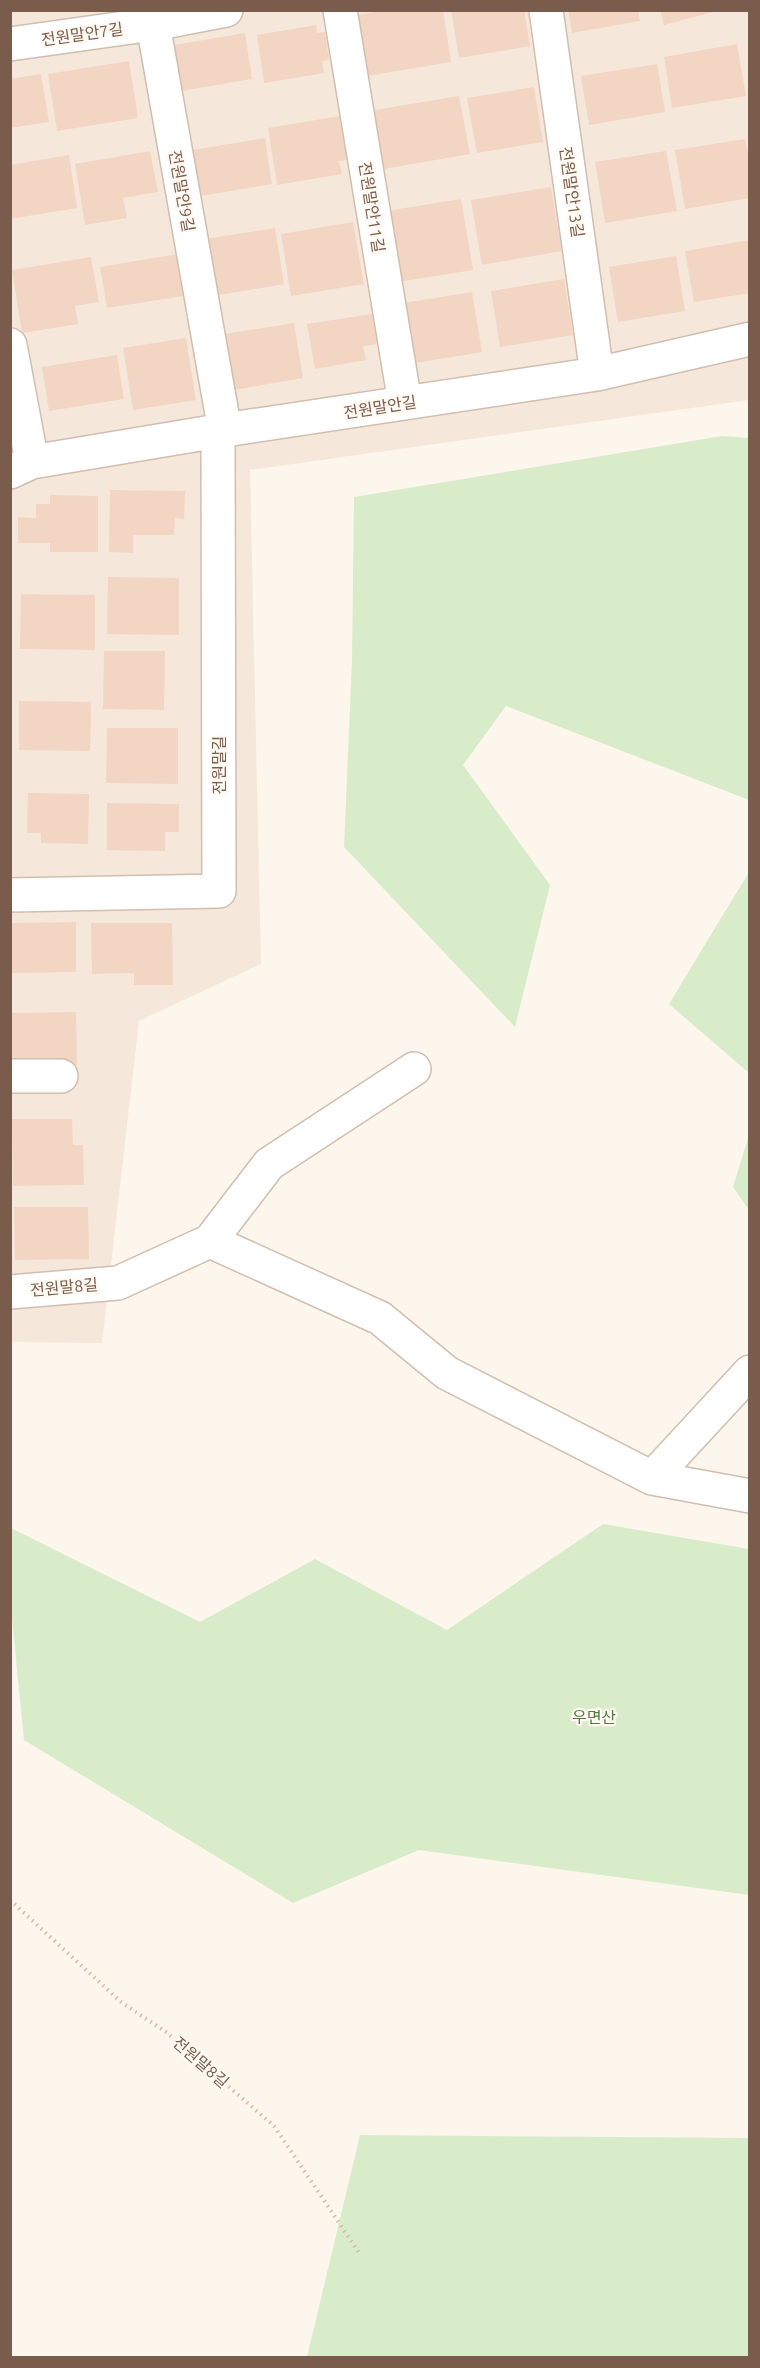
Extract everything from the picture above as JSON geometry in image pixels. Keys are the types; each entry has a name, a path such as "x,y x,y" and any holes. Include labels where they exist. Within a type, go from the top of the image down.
{"street":[{"path":"153,24 226,10"},
{"name":"전원말안11길","path":"340,10 405,404"},
{"name":"전원말안13길","path":"546,10 597,374"},
{"name":"전원말안7길","path":"10,44 153,24"},
{"name":"전원말안9길","path":"153,24 221,431"},
{"name":"전원말안길","path":"21,467 221,431 597,374 750,339"},
{"path":"10,345 21,467"},
{"name":"전원말길","path":"10,895 219,891 221,431"},
{"path":"414,1069 269,1164 210,1241 380,1318 447,1373 652,1478 750,1496"},
{"path":"10,1076 61,1076"},
{"name":"전원말8길","path":"10,1292 118,1283 210,1241"},
{"path":"652,1478 750,1371"}],"path":[{"name":"전원말8길","path":"10,1900 121,2002 166,2032 274,2126 360,2254"}],"shaded area":[{"path":"11,11 749,11 749,400 250,470 261,964 139,1021 102,1343 11,1342"}],"green space":[{"path":"722,436 749,438 749,800 506,706 463,765 550,885 515,1027 344,847 352,660 354,497"},
{"path":"749,872 749,1073 669,1004"},
{"path":"749,1135 749,1210 733,1187"},
{"name":"우면산","path":"603,1524 749,1549 749,1895 419,1850 293,1903 24,1740 11,1609 11,1528 200,1622 315,1559 447,1630"},
{"path":"360,2135 749,2138 749,2357 307,2357"}],"building":[{"path":"384,10 443,10 451,62 367,76 357,15"},
{"path":"451,10 524,10 530,46 459,58"},
{"path":"568,10 638,10 640,21 572,33"},
{"path":"660,10 717,10 717,11 664,25"},
{"path":"316,25 317,33 325,32 329,60 322,61 324,73 264,83 257,35"},
{"path":"245,33 252,79 176,92 168,46"},
{"path":"737,44 746,96 672,108 664,57"},
{"path":"129,61 138,118 57,131 48,74"},
{"path":"657,64 665,112 589,125 581,76"},
{"path":"41,74 49,122 10,128 10,79"},
{"path":"534,87 543,142 477,153 467,98"},
{"path":"459,96 470,154 378,170 369,111"},
{"path":"340,116 347,160 339,161 342,174 277,185 268,128"},
{"path":"265,138 272,184 201,196 193,150"},
{"path":"745,139 750,165 750,198 685,209 675,150"},
{"path":"150,151 158,192 123,198 127,218 85,225 75,164"},
{"path":"666,151 677,211 605,223 595,162"},
{"path":"69,155 77,208 10,219 10,165"},
{"path":"551,187 562,251 482,265 471,200"},
{"path":"461,199 473,270 398,282 386,211"},
{"path":"353,222 364,284 291,296 281,234"},
{"path":"275,228 284,284 214,296 205,239"},
{"path":"750,240 750,293 694,302 685,251"},
{"path":"178,254 184,296 107,308 100,267"},
{"path":"676,256 685,311 618,322 609,267"},
{"path":"91,257 99,302 75,306 78,324 22,333 12,270"},
{"path":"564,279 573,335 500,347 491,291"},
{"path":"472,292 482,352 415,363 404,303"},
{"path":"372,314 377,344 363,346 366,360 315,369 307,324"},
{"path":"294,323 303,378 228,391 219,335"},
{"path":"186,338 196,400 133,410 123,348"},
{"path":"117,355 124,399 49,411 42,367"},
{"path":"110,490 185,491 184,519 175,518 174,535 133,535 133,553 109,552"},
{"path":"50,495 98,496 98,552 50,552 50,543 18,543 18,517 36,518 36,504 50,504"},
{"path":"108,577 179,578 179,635 107,634"},
{"path":"21,594 95,595 95,650 20,649"},
{"path":"104,651 165,651 164,710 103,709"},
{"path":"19,701 91,702 90,751 19,750"},
{"path":"107,728 178,728 178,784 106,783"},
{"path":"28,793 89,794 88,844 41,843 41,833 27,833"},
{"path":"107,803 179,804 179,832 165,832 165,851 107,850"},
{"path":"76,922 76,972 10,973 10,923"},
{"path":"91,923 172,923 173,985 134,985 134,973 92,974"},
{"path":"76,1012 77,1065 10,1065 10,1013"},
{"path":"12,1119 72,1119 73,1145 83,1145 84,1185 13,1186"},
{"path":"14,1207 88,1207 89,1259 15,1260"}]}
